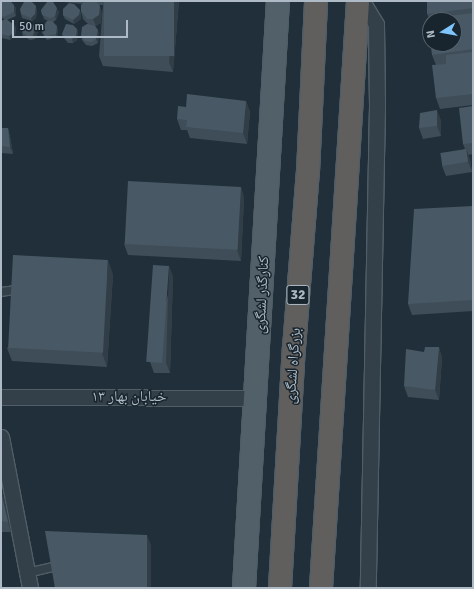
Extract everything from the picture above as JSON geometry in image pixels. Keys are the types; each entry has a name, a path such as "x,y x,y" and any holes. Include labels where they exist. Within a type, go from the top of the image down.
{"highway":[{"name":"بزرگراه لشگری","path":"280,588 294,348 308,172 316,1"},
{"path":"321,588 358,1"}],"main road":[{"name":"کنارگذر لشگری","path":"244,588 278,1"}],"street":[{"path":"362,1 376,24 377,99 368,588"},
{"name":"خیابان بهار ۱۳","path":"1,397 256,398"},
{"path":"1,437 30,588"}],"lane":[{"path":"1,292 16,290"},
{"path":"28,573 54,567"}],"building":[{"path":"2,1 10,1 14,5 14,12 4,17 1,15"},
{"path":"85,1 96,1 100,6 99,15 93,19 87,19 81,11 81,5"},
{"path":"104,1 174,1 174,56 104,56"},
{"path":"427,1 473,1 473,8 442,12 427,12"},
{"path":"24,2 32,2 36,6 35,14 31,18 21,14 20,9"},
{"path":"47,2 53,2 57,8 55,16 50,18 42,15 41,10"},
{"path":"69,3 74,4 80,10 79,15 73,20 63,15 63,9"},
{"path":"473,13 473,49 462,51 462,14"},
{"path":"6,19 14,25 14,33 9,36 1,34 1,21"},
{"path":"29,21 36,28 33,35 28,36 22,32 21,27"},
{"path":"47,21 52,21 57,26 56,34 45,36 41,29"},
{"path":"66,24 73,25 77,29 76,36 72,39 67,39 62,34"},
{"path":"87,24 95,26 98,30 96,39 91,42 85,41 81,36 82,27"},
{"path":"432,52 452,52 432,55"},
{"path":"473,52 473,94 436,98 432,65 446,64 446,55"},
{"path":"187,94 246,101 243,133 186,127 187,120 177,119 178,106 186,107"},
{"path":"473,106 473,143 463,144 459,108"},
{"path":"437,110 437,126 419,128 420,113"},
{"path":"1,128 8,128 10,147 1,146"},
{"path":"466,149 468,162 442,166 440,153"},
{"path":"128,181 241,187 238,250 125,244"},
{"path":"473,206 473,300 408,304 414,209"},
{"path":"13,255 108,260 103,353 8,348"},
{"path":"153,265 169,266 162,363 146,362"},
{"path":"425,347 439,347 435,390 404,386 406,349 424,352"},
{"path":"1,492 8,522 1,521"},
{"path":"45,531 147,535 147,588 55,588"}]}
